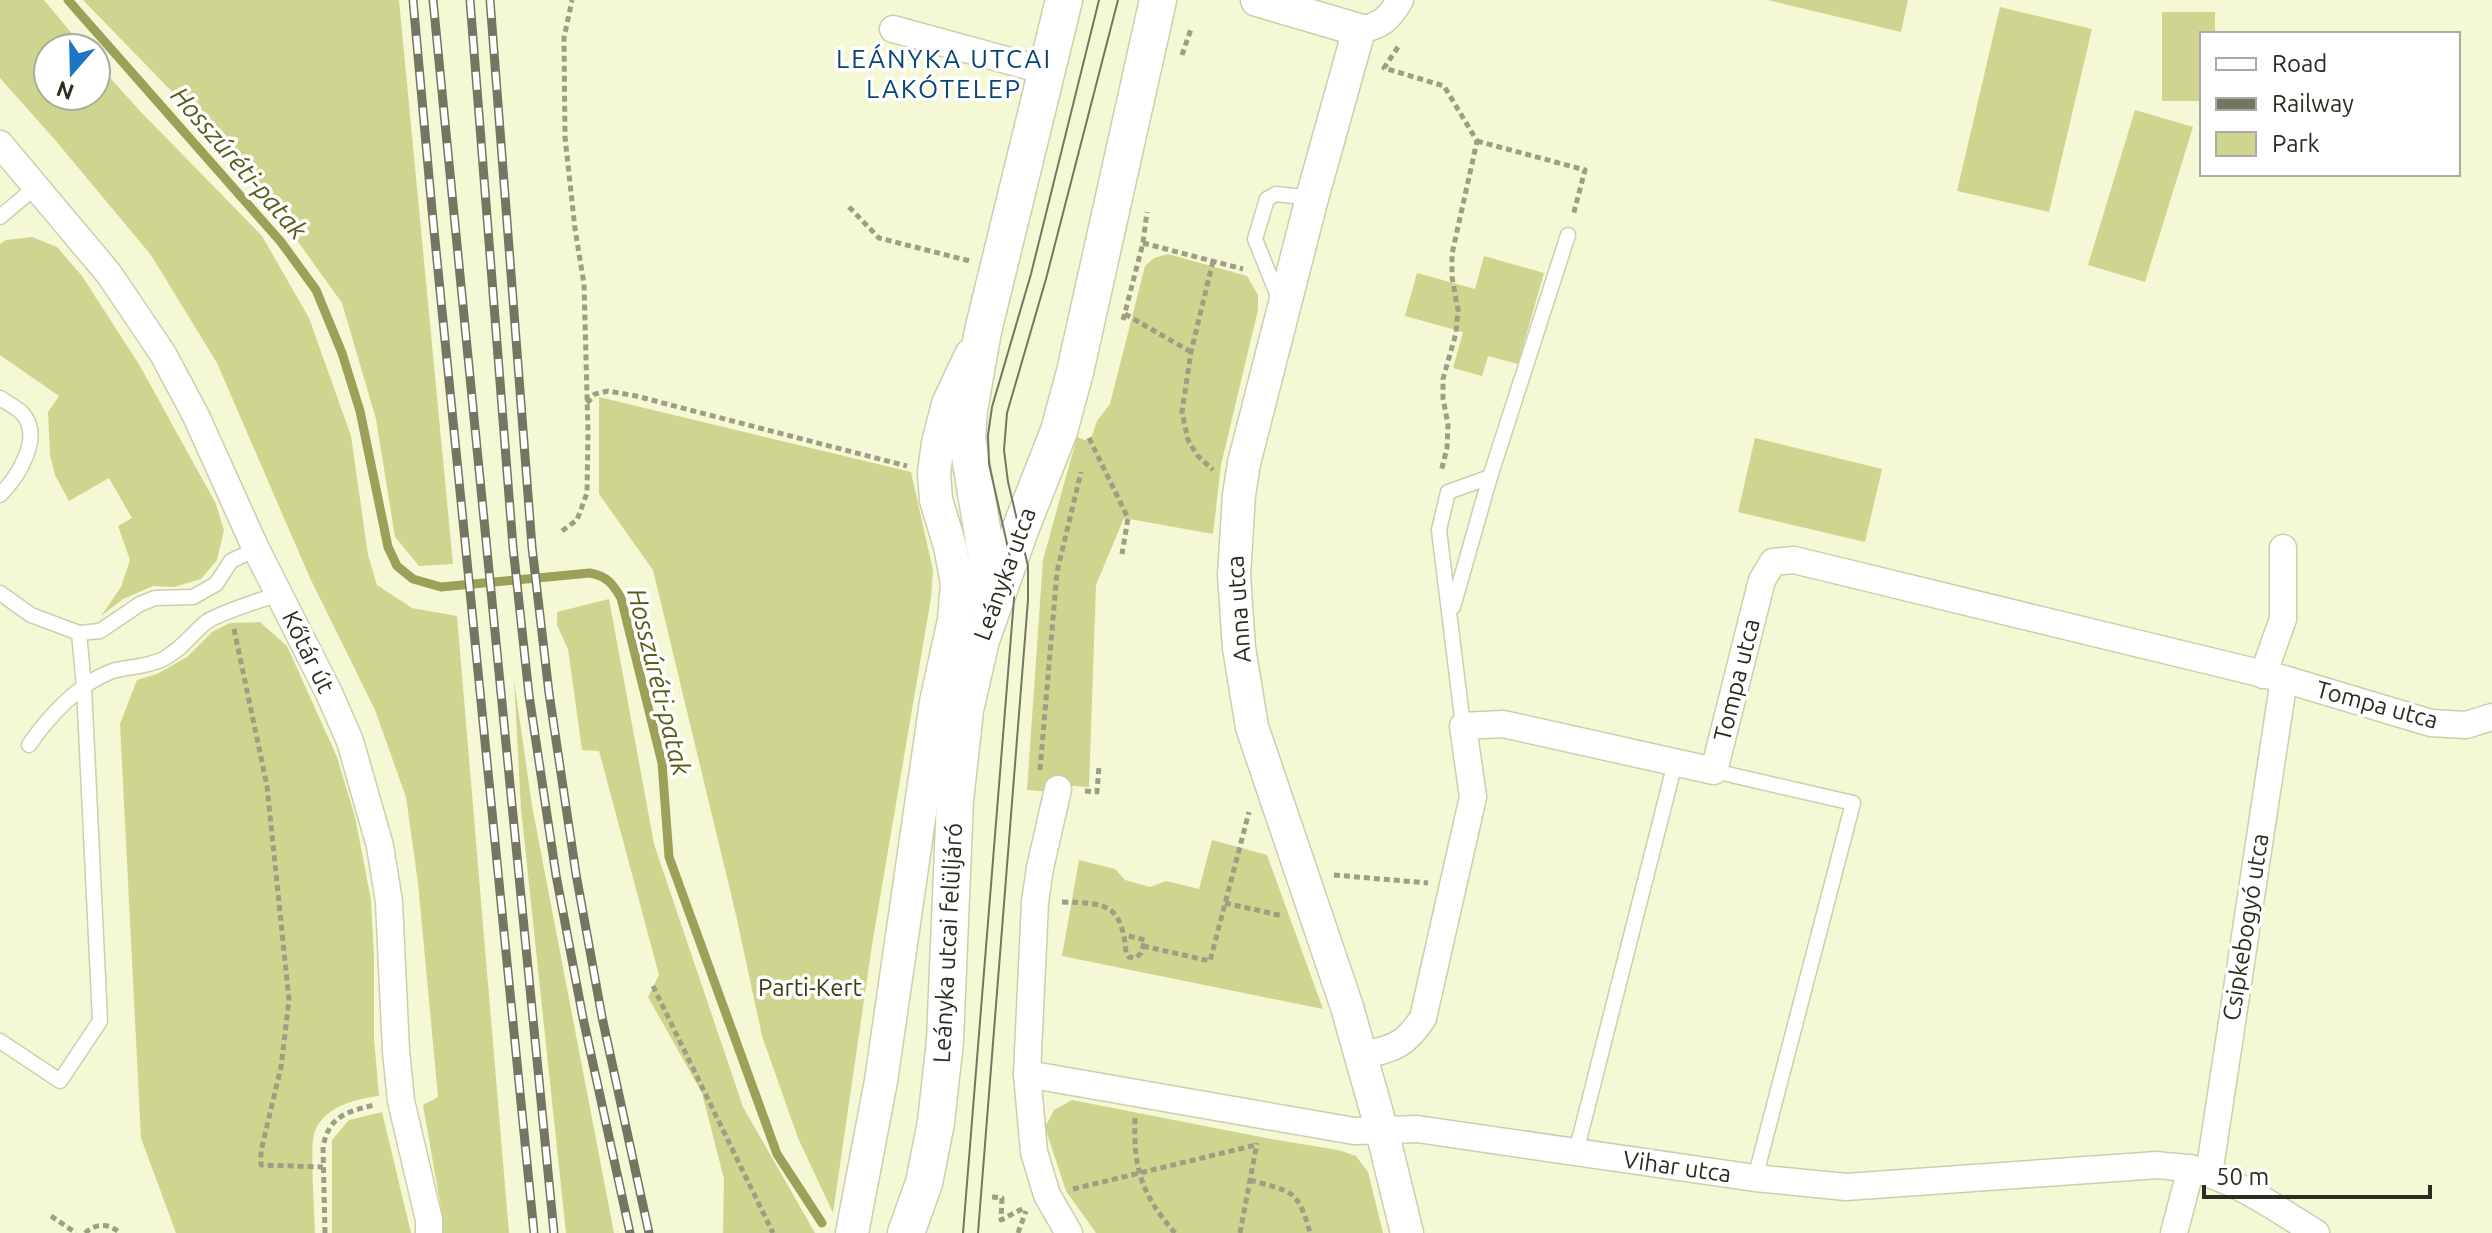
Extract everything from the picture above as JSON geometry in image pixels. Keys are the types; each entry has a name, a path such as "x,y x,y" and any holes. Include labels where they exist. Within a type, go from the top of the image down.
{"main road":[{"name":"Leányka utca","path":"978,651 1059,431 1158,0"},
{"name":"Leányka utca","path":"978,651 987,559 967,438 969,410 983,331 1046,71 1070,1"},
{"name":"Leányka utcai felüljáró","path":"906,1233 924,1183 936,1122 945,1041 955,800 965,710 978,651"}],"street":[{"path":"1257,0 1359,30 1374,27 1387,18 1400,0"},
{"path":"893,29 1046,71"},
{"name":"Anna utca","path":"1359,30 1255,417 1239,495 1234,575 1242,664 1252,727 1361,1056 1407,1233"},
{"name":"Kőtár út","path":"0,144 109,274 163,354 196,416 256,549 350,741 380,846 389,902 401,1101 429,1220 429,1233"},
{"path":"852,1233 881,1081 936,702 954,620 957,583 936,500 934,473 938,443 948,404 983,331"},
{"path":"2274,677 2283,619 2283,548"},
{"name":"Tompa utca","path":"1463,726 1503,724 1714,771 1762,580 1773,562 1794,560 2274,677 2431,723 2466,725 2492,717"},
{"name":"Csipkebogyó utca","path":"2174,1233 2200,1171 2274,677"},
{"path":"1361,1056 1390,1049 1410,1038 1423,1018 1473,797 1463,726"},
{"path":"1057,792 1035,902 1027,1074 1038,1200 1069,1233"},
{"name":"Vihar utca","path":"1027,1074 1354,1131 1417,1129 1755,1178 1846,1187 2158,1165 2200,1171 2245,1191 2316,1233"}],"lane":[{"path":"0,217 37,186"},
{"path":"1284,309 1255,239 1267,199 1276,194 1312,198"},
{"path":"1451,615 1490,477 1568,235"},
{"path":"0,398 23,414 31,432 27,456 0,495"},
{"path":"1463,726 1439,530 1448,492 1490,477"},
{"path":"0,593 31,615 79,633 100,631 140,604 155,598 193,597 216,584 231,561 256,549"},
{"path":"29,745 45,722 84,687 115,670 142,667 165,658 189,641 207,621 279,594"},
{"path":"0,1041 60,1081 100,1021 79,633"},
{"path":"1576,1152 1675,763"},
{"path":"1714,771 1853,803 1755,1178"}],"path":[{"path":"562,531 577,520 587,493 584,284 565,137 564,38 572,0"},
{"path":"1402,42 1384,68 1444,86 1477,141 1452,254 1452,277 1458,310 1456,333 1443,379 1447,448 1438,482 1448,492"},
{"path":"1477,141 1585,170 1568,235"},
{"path":"849,207 879,238 998,268"},
{"path":"1143,243 1270,277"},
{"path":"1213,261 1191,352 1182,412 1188,440 1197,455 1239,495"},
{"path":"1125,314 1191,352"},
{"path":"586,404 595,394 608,391 636,396 934,473"},
{"path":"1085,452 1089,438 1128,518 1122,554"},
{"path":"1057,792 1038,793 1057,572 1082,467"},
{"path":"231,612 267,786 289,1000 281,1067 261,1151 261,1165 323,1167"},
{"path":"1097,792 1099,766"},
{"path":"1143,946 1210,961 1251,802"},
{"path":"1301,872 1453,886"},
{"path":"1071,902 1110,909 1122,923 1126,953 1136,958 1145,940 1125,935"},
{"path":"1225,903 1319,923"},
{"path":"653,986 773,1233"},
{"path":"1139,1094 1134,1144 1139,1173 1152,1204 1175,1233"},
{"path":"325,1233 323,1147 326,1133 333,1121 356,1110 401,1101"},
{"path":"1240,1233 1262,1115"},
{"path":"992,1197 1002,1198 1001,1220 1038,1200 1256,1145"},
{"path":"1250,1180 1290,1191 1304,1211 1310,1233"},
{"path":"51,1216 76,1233"},
{"path":"85,1233 97,1226 108,1226 120,1233"}],"green space":[{"path":"0,0 44,0 71,32 32,32 32,112 112,112 112,80 262,236 309,318 351,436 368,555 377,585 412,608 457,616 509,1233 443,1233 423,1105 438,1097 418,883 406,797 375,710 310,578 217,363 151,255 0,78"},
{"path":"83,0 399,0 453,564 419,566 395,537 376,419 342,303 266,197 215,136"},
{"path":"1768,0 1908,0 1901,32"},
{"path":"2000,7 2092,29 2049,212 1957,191"},
{"path":"2162,12 2215,12 2215,32 2200,32 2200,101 2162,101"},
{"path":"2135,110 2193,127 2145,282 2088,265"},
{"path":"32,237 57,247 82,276 140,366 216,504 224,530 217,560 201,579 174,587 153,586 123,599 101,616 121,587 130,560 118,526 132,518 109,478 69,501 55,475 50,455 48,412 59,396 0,355 0,244 6,240"},
{"path":"1168,254 1247,276 1258,295 1258,310 1221,465 1213,534 1124,518 1096,585 1089,787 1056,785 1052,792 1027,790 1043,560 1077,437 1085,440 1092,436 1097,421 1110,404 1145,266 1154,258"},
{"path":"1484,256 1544,273 1518,364 1488,356 1482,376 1453,368 1463,332 1405,316 1417,273 1475,289"},
{"name":"Parti-Kert","path":"599,397 911,472 933,570 931,598 872,945 833,1213 798,1138 762,1036 653,570 599,494"},
{"path":"1755,438 1882,469 1865,542 1738,512"},
{"path":"609,599 654,844 743,1107 815,1233 723,1233 724,1179 702,1093 648,997 659,975 599,751 582,750 568,649 557,625 557,612"},
{"path":"260,622 287,646 337,757 355,817 371,900 374,1038 379,1096 351,1102 334,1110 326,1115 315,1131 312,1164 315,1233 176,1233 141,1138 120,724 137,680 157,674 187,657 212,632 230,623"},
{"path":"514,680 532,806 614,1233 566,1233 521,809"},
{"path":"1212,840 1267,855 1323,1009 1062,956 1079,860 1115,869 1125,880 1150,887 1166,881 1199,889"},
{"path":"1072,1100 1338,1150 1356,1156 1368,1172 1383,1233 1096,1233 1066,1191 1045,1127 1054,1110"},
{"path":"382,1112 411,1233 332,1233 332,1140 349,1120"}],"waterway":[{"name":"Hosszúréti-patak","path":"68,0 281,242 316,290 342,353 360,411 388,547 397,566 413,579 441,587 590,573 605,579 618,593 662,763 669,857 777,1154 822,1223"}],"tram line":[{"path":"963,1233 1014,599 1010,557 989,464 988,435 992,407 1031,274 1099,0"},
{"path":"978,1233 1028,600 1028,566 1008,482 1004,450 1007,413 1046,279 1118,0"}],"railway":[{"path":"413,0 534,1233"},
{"path":"433,0 554,1233"},
{"path":"470,0 513,547 529,695 556,875 583,1018 630,1233"},
{"path":"490,0 532,547 549,693 576,874 602,1017 649,1233"}],"district":[{"name":"LEÁNYKA UTCAI LAKÓTELEP","path":"944,74"}]}
